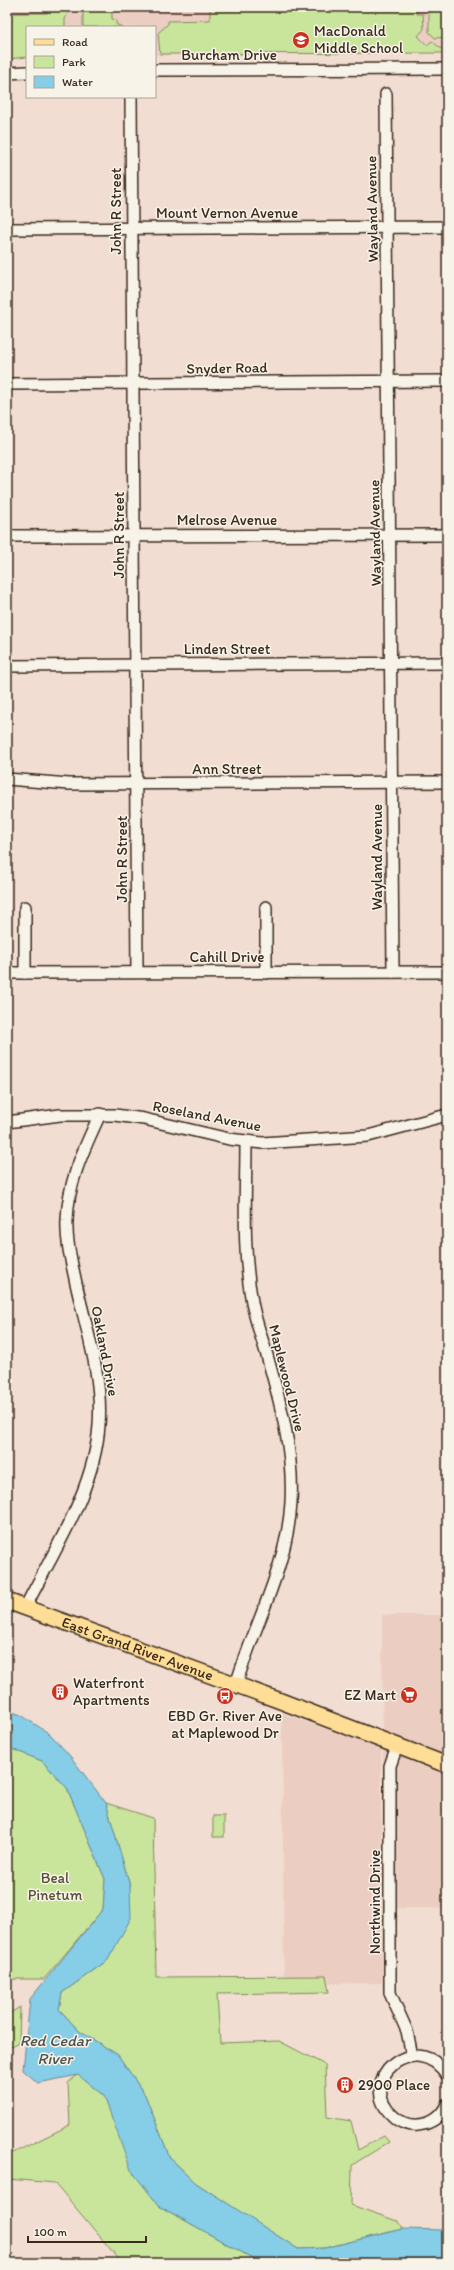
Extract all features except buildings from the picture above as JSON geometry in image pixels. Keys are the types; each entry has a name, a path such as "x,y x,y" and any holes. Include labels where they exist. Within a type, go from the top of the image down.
{"main road":[{"name":"East Grand River Avenue","path":"7,1601 236,1685 447,1765"}],"street":[{"name":"Burcham Drive","path":"156,70 447,69"},
{"path":"7,73 26,72"},
{"name":"Wayland Avenue","path":"386,94 393,972"},
{"name":"John R Street","path":"131,98 137,972"},
{"name":"Mount Vernon Avenue","path":"7,229 447,227"},
{"name":"Snyder Road","path":"7,384 447,381"},
{"name":"Melrose Avenue","path":"7,536 447,534"},
{"name":"Linden Street","path":"7,666 447,663"},
{"name":"Ann Street","path":"7,779 42,783 136,784 447,782"},
{"path":"25,907 25,973"},
{"path":"266,907 266,972"},
{"name":"Cahill Drive","path":"7,973 447,972"},
{"name":"Roseland Avenue","path":"7,1122 46,1116 100,1114 144,1119 246,1142 316,1141 368,1136 447,1115"},
{"name":"Oakland Drive","path":"25,1608 79,1503 92,1469 98,1442 100,1406 97,1373 69,1248 67,1220 70,1192 75,1171 100,1114"},
{"name":"Maplewood Drive","path":"236,1685 280,1562 291,1503 289,1448 284,1419 252,1304 249,1282 246,1249 246,1142"},
{"name":"Northwind Drive","path":"397,1746 390,1766 390,1993 409,2036 412,2056"},
{"path":"447,2075 440,2065 430,2058 412,2056 395,2062 386,2071 380,2092 383,2103 388,2112 396,2120 407,2124 418,2125 428,2123 438,2117 447,2104"}],"shaded area":[{"name":"MacDonald Middle School","path":"7,7 447,7 447,53 156,55 156,26 26,26 26,28 7,56"},
{"path":"382,1615 447,1615 447,1908 384,1908"},
{"path":"282,1713 381,1749 382,1983 284,1984"}],"green space":[{"path":"47,7 71,7 65,19 65,26 26,26 26,57 7,59 7,13 47,13"},
{"path":"83,7 112,7 112,19 116,20 116,24 120,26 83,26"},
{"name":"MacDonald Middle School","path":"210,7 416,7 417,14 423,14 424,29 418,36 427,45 432,41 440,48 447,49 447,53 160,54 158,33 168,24 168,21 210,20"},
{"path":"429,7 447,7 447,37 435,38 429,32"},
{"name":"Beal Pinetum","path":"7,1747 42,1761 67,1788 105,1879 103,1909 44,1979 7,1979"},
{"path":"106,1803 153,1818 156,1977 326,1976 329,1992 217,1994 220,2043 279,2041 325,2065 327,2117 351,2121 358,2150 384,2136 389,2142 352,2165 351,2205 397,2221 402,2229 325,2248 298,2249 240,2212 196,2183 170,2158 145,2095 118,2055 79,2031 59,2009 62,1993 108,1960 130,1886"},
{"path":"213,1816 224,1816 224,1837 213,1837"},
{"path":"20,2007 19,2042 7,2049 7,2015"},
{"path":"78,2074 104,2096 114,2122 159,2206 261,2263 122,2263 55,2183 8,2179 7,2156 70,2125 68,2083"}],"water":[{"name":"Red Cedar River","path":"7,1710 21,1715 50,1734 70,1756 106,1803 130,1886 131,1918 108,1960 62,1993 59,2009 79,2031 118,2055 145,2095 170,2158 196,2183 298,2249 325,2248 402,2229 447,2230 447,2263 410,2261 406,2263 261,2263 159,2206 131,2170 104,2096 78,2075 38,2083 23,2070 30,1999 103,1909 105,1879 67,1788 42,1761 7,1747"}],"place":[{"name":"MacDonald Middle School","path":"301,40"},
{"name":"Waterfront Apartments","path":"60,1692"},
{"name":"EZ Mart","path":"409,1695"},
{"name":"EBD Gr. River Ave at Maplewood Dr","path":"225,1696"},
{"name":"2900 Place","path":"345,2085"}]}
